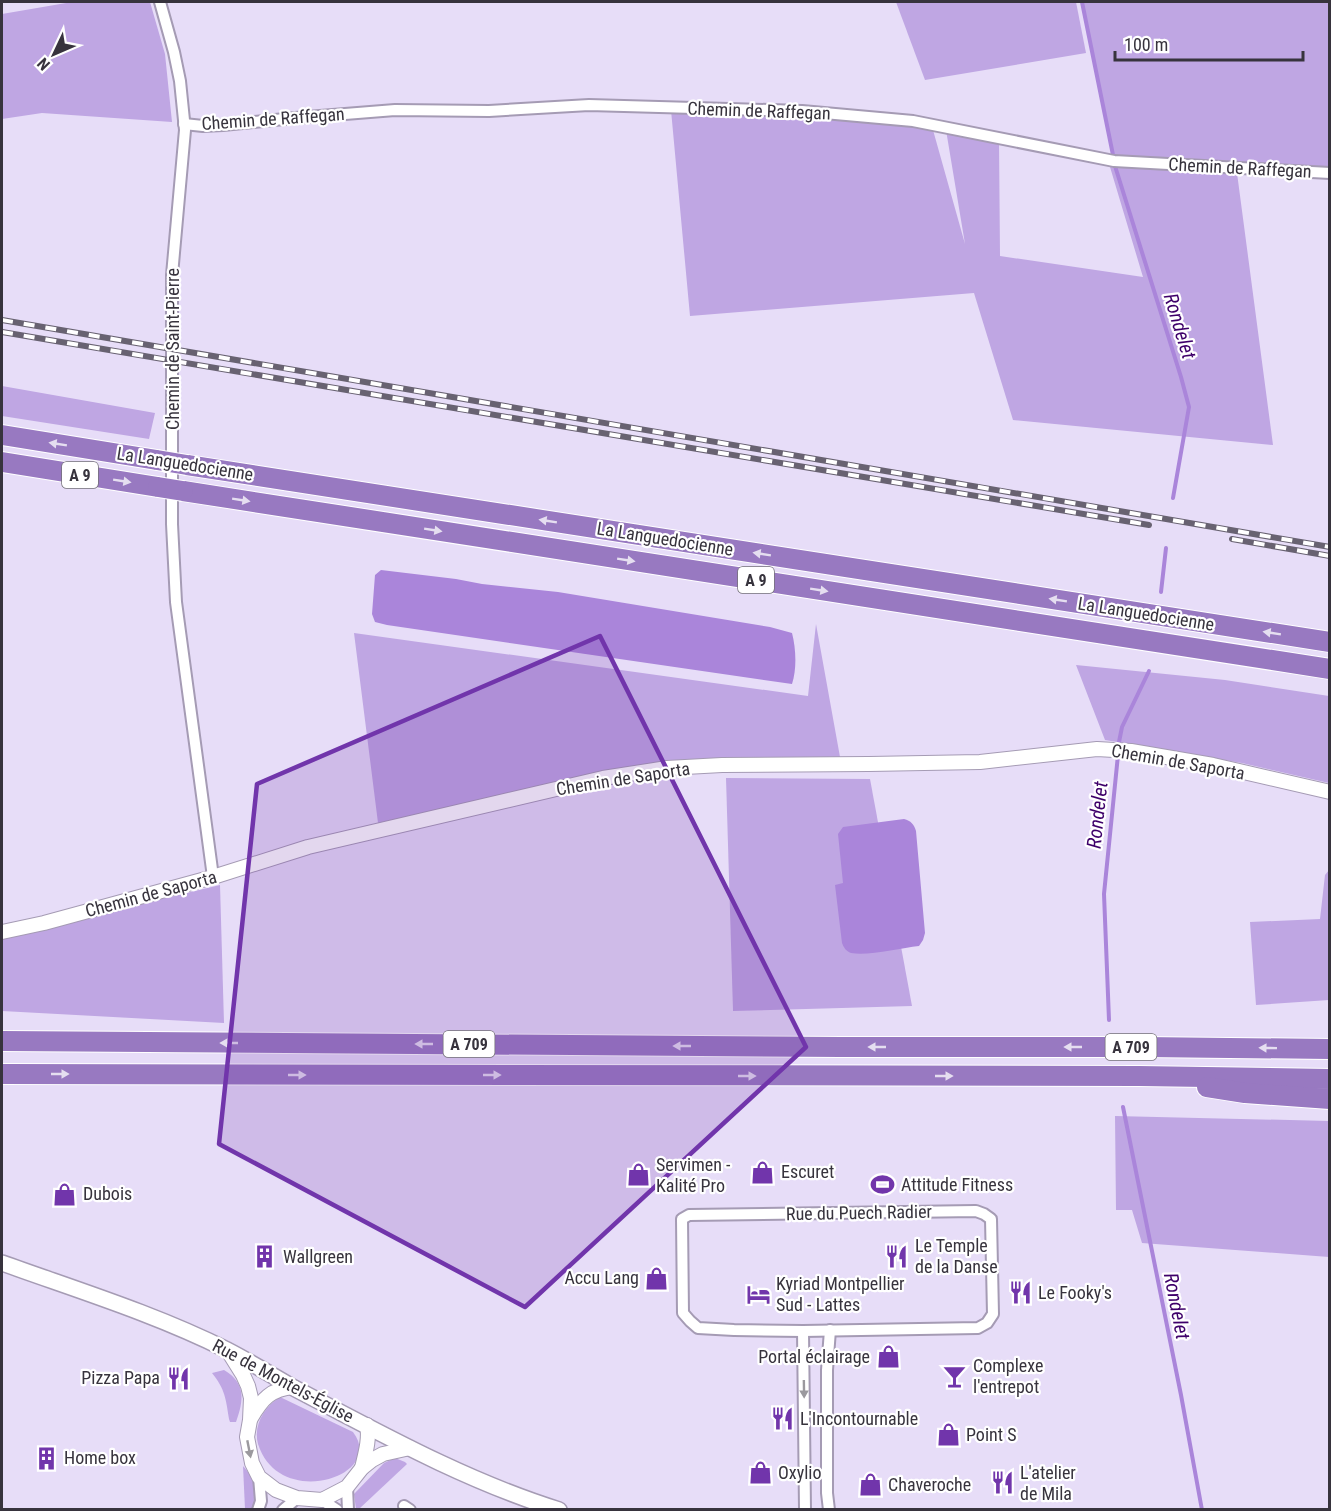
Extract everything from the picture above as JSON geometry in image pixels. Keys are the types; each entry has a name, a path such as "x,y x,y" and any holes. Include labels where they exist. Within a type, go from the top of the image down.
{"highway":[{"name":"La Languedocienne","path":"2,435 1329,642"},
{"name":"La Languedocienne","path":"2,462 1329,669"},
{"name":"A 709","path":"2,1041 1329,1049"},
{"name":"A 709","path":"2,1074 1139,1076 1329,1079"},
{"path":"1139,1076 1245,1093 1329,1099"}],"main road":[{"name":"Rue de Montels-Église","path":"2,1263 154,1317 228,1351 410,1448 514,1494 559,1509"}],"street":[{"name":"Chemin de Saint-Pierre","path":"160,2 180,81 185,130 172,275 172,524 176,602 213,878"},
{"name":"Chemin de Raffegan","path":"184,124 223,126 395,110 489,111 589,105 802,111 913,121 1114,161 1329,173"},
{"name":"Chemin de Saporta","path":"2,932 213,878 308,847 603,778 667,768 722,765 980,762 1097,748 1131,751 1213,765 1329,792"},
{"name":"Rue du Puech Radier","path":"976,1212 990,1219 993,1314 987,1323 972,1329 830,1330 698,1328 683,1313 682,1219 689,1215 976,1212"},
{"path":"803,1330 803,1506"},
{"path":"829,1509 827,1370 830,1330"},
{"path":"228,1351 248,1386 251,1398 247,1444 259,1477 261,1501 258,1509"},
{"path":"250,1420 269,1395 278,1389 293,1387"},
{"path":"362,1468 368,1425"},
{"path":"322,1500 347,1487 362,1468 372,1460 383,1454 410,1448"},
{"path":"259,1477 276,1490 297,1498 322,1500 337,1509"},
{"path":"347,1487 348,1509"},
{"path":"283,1509 297,1498"}],"highlighted area":[{"path":"600,636 806,1047 525,1307 219,1144 257,784"}],"shaded area":[{"path":"72,2 150,2 165,54 172,122 42,113 2,119 2,14"},
{"path":"896,2 1076,2 1086,53 925,80"},
{"path":"1083,2 1329,2 1329,168 1114,155"},
{"path":"671,110 785,111 933,130 965,244 946,130 999,140 1000,256 1143,277 1110,167 1237,173 1273,445 1013,420 974,293 690,316"},
{"path":"2,386 155,413 149,439 2,416"},
{"path":"381,570 558,592 770,627 792,633 795,658 794,678 792,684 375,622 372,614 375,575"},
{"path":"816,624 840,757 668,761 604,771 378,823 354,633 808,696"},
{"path":"1076,665 1225,680 1329,696 1329,783 1242,763 1105,740"},
{"path":"726,778 870,779 912,1006 733,1011"},
{"path":"904,819 912,823 916,831 925,933 923,940 919,946 875,953 851,953 842,943 835,885 843,883 838,834 843,827"},
{"path":"1329,870 1329,1000 1256,1005 1250,922 1320,919 1325,875"},
{"path":"220,885 224,1023 2,1011 2,937"},
{"path":"1115,1116 1329,1121 1329,1257 1142,1243 1132,1210 1116,1210"},
{"path":"224,1370 240,1386 242,1399 236,1422 230,1422 224,1394 212,1373"},
{"path":"280,1397 353,1432 360,1448 355,1462 343,1473 326,1480 306,1481 286,1477 270,1465 258,1444 257,1430 265,1411"},
{"path":"395,1458 407,1464 359,1509 356,1509 354,1494 384,1463"},
{"path":"243,1466 254,1486 256,1497 254,1509 245,1509"}],"waterway":[{"name":"Rondelet","path":"1082,2 1113,155"},
{"name":"Rondelet","path":"1115,166 1189,407 1173,498"},
{"path":"1161,592 1166,548"},
{"path":"1119,742 1122,727 1149,671"},
{"name":"Rondelet","path":"1109,1020 1104,894 1118,755"},
{"name":"Rondelet","path":"1123,1107 1202,1510"}],"railway":[{"path":"2,320 1330,547"},
{"path":"2,332 1149,525"},
{"path":"1232,539 1330,556"}],"place":[{"name":"Escuret","path":"763,1172"},
{"name":"Servimen - Kalité Pro","path":"638,1175"},
{"name":"Attitude Fitness","path":"883,1185"},
{"name":"Dubois","path":"65,1194"},
{"name":"Le Temple de la Danse","path":"897,1256"},
{"name":"Wallgreen","path":"265,1257"},
{"name":"Accu Lang","path":"657,1278"},
{"name":"Le Fooky's","path":"1020,1293"},
{"name":"Kyriad Montpellier Sud - Lattes","path":"758,1294"},
{"name":"Portal éclairage","path":"888,1357"},
{"name":"Complexe l'entrepot","path":"955,1376"},
{"name":"Pizza Papa","path":"178,1378"},
{"name":"L'Incontournable","path":"782,1419"},
{"name":"Point S","path":"948,1435"},
{"name":"Home box","path":"46,1458"},
{"name":"Oxylio","path":"760,1473"},
{"name":"L'atelier de Mila","path":"1002,1483"},
{"name":"Chaveroche","path":"870,1485"}]}
